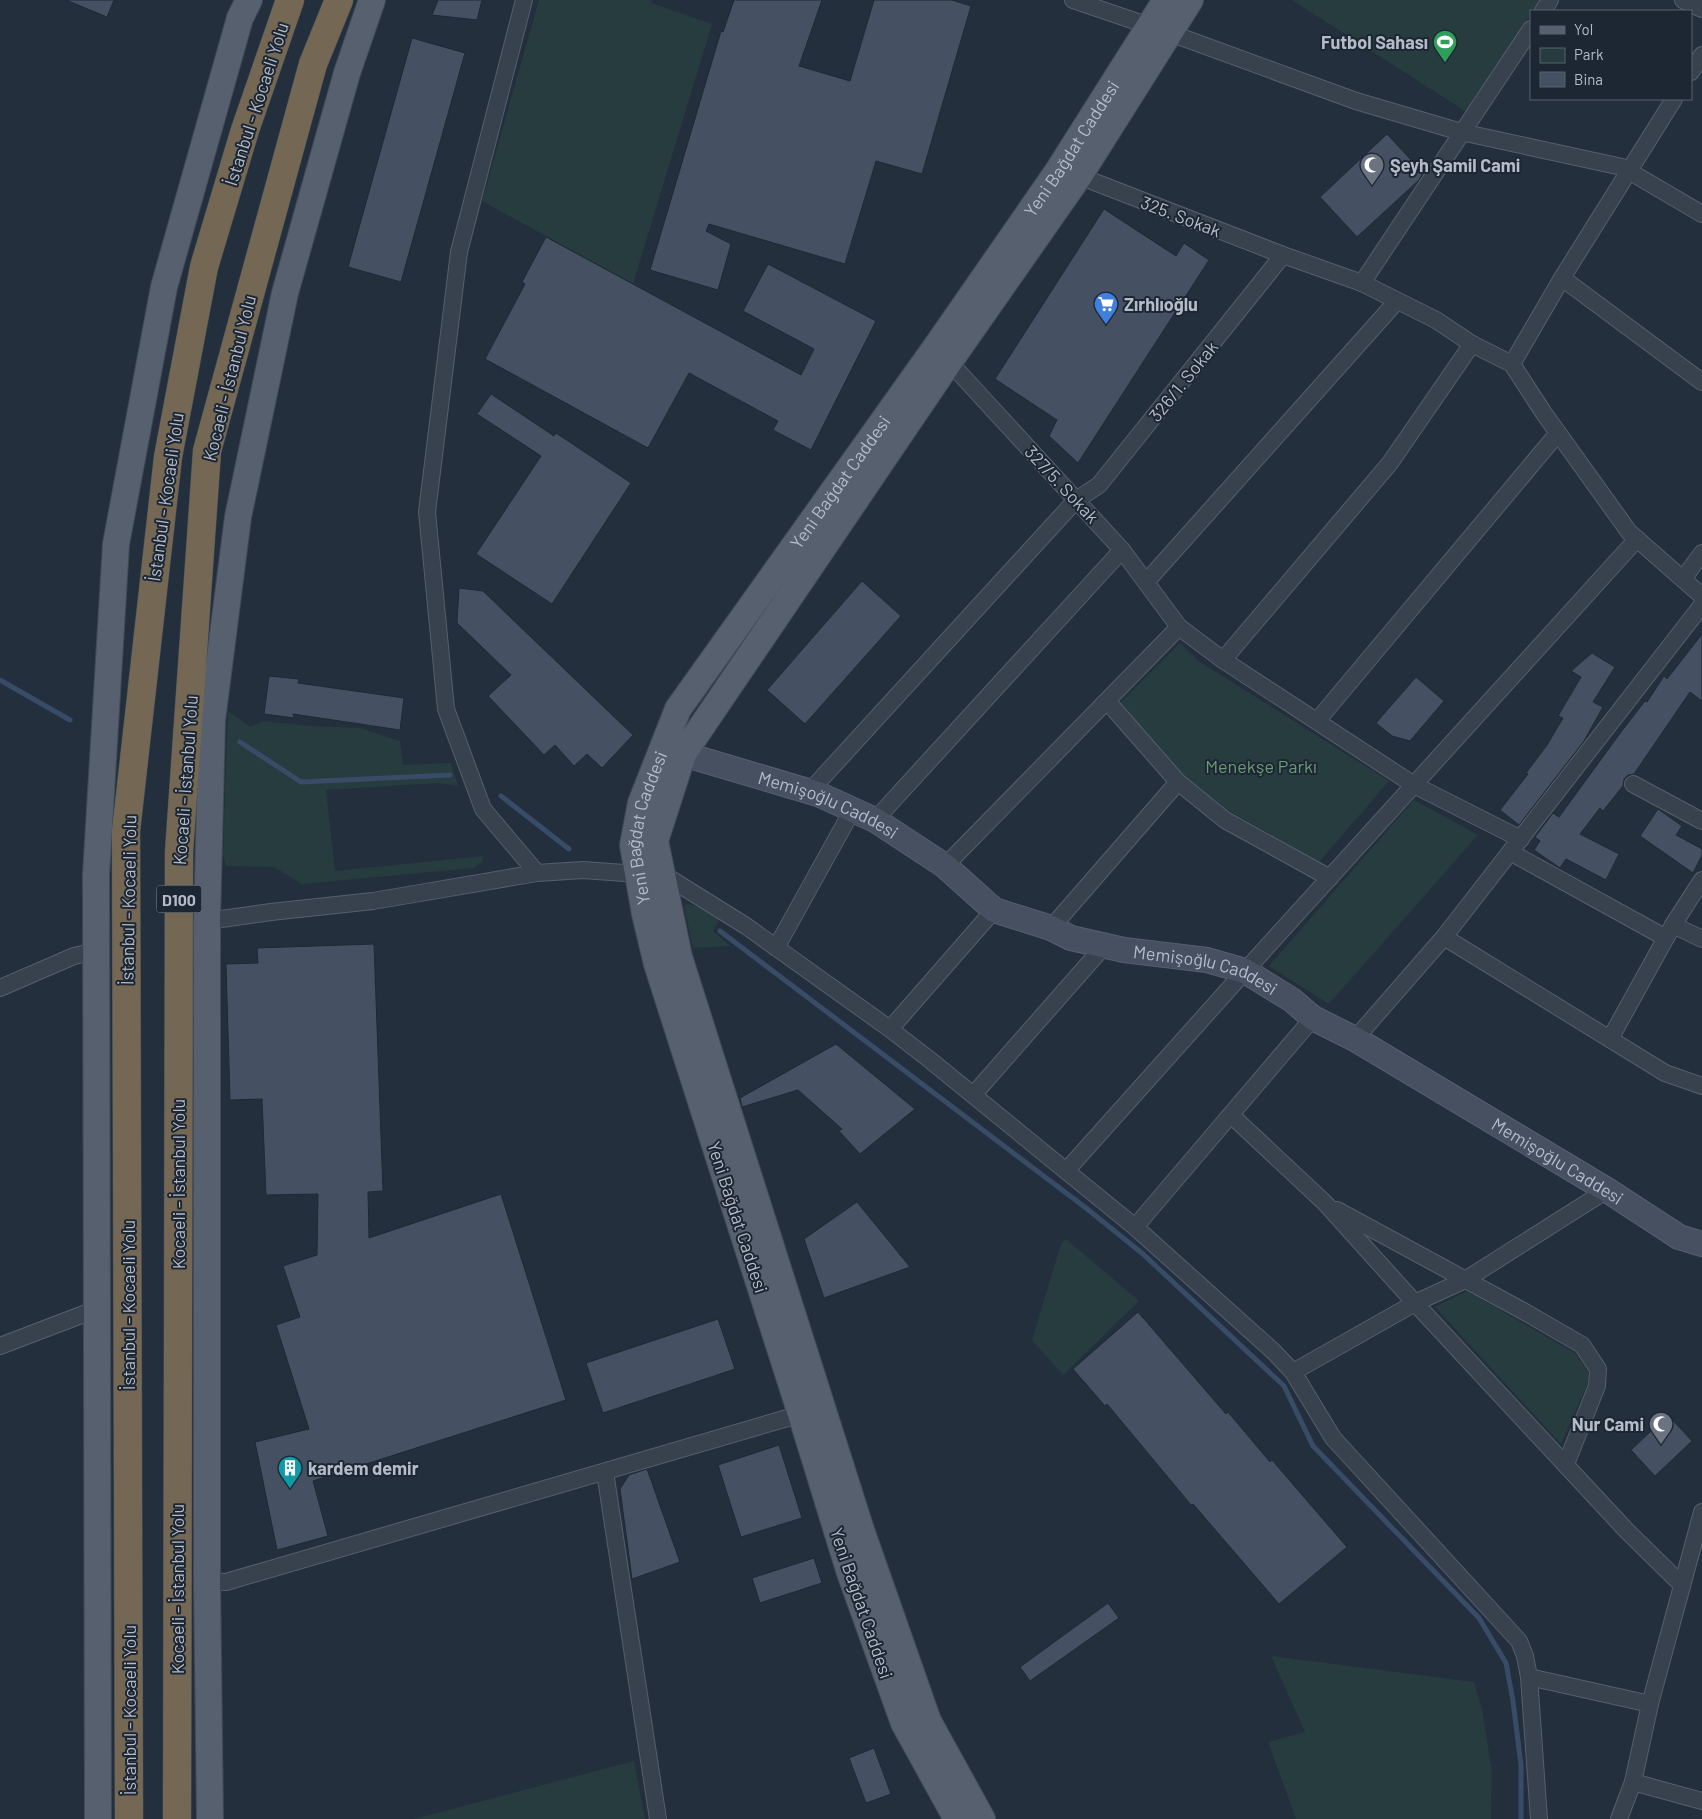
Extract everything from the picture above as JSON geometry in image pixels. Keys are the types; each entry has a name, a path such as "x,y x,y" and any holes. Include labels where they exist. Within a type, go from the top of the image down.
{"highway":[{"name":"İstanbul - Kocaeli Yolu","path":"129,1819 126,831 168,456 204,267 246,130 290,0"},
{"name":"Kocaeli - İstanbul Yolu","path":"177,1819 179,852 207,451 313,64 338,0"}],"main road":[{"path":"98,1819 96,875 116,544 164,287 240,18 249,0"},
{"path":"210,1819 207,1581 208,921 212,720 238,517 286,293 347,73 372,0"},
{"name":"Yeni Bağdat Caddesi","path":"982,1819 928,1722 861,1530 679,957 649,873 632,845 641,803 678,709 942,354 1079,176 1160,30 1166,0"},
{"name":"Yeni Bağdat Caddesi","path":"957,1819 904,1723 849,1570 657,964 649,873 655,841 683,754 1058,171 1160,30 1190,0"}],"street":[{"path":"524,0 459,252 427,512 446,709 483,809 537,873"},
{"path":"1073,0 1356,101 1461,132 1622,167 1702,214"},
{"path":"1683,0 1702,9"},
{"path":"1362,283 1530,30"},
{"path":"1692,70 1702,54"},
{"path":"1673,100 1628,170 1512,364 1558,433 1629,532 1702,596"},
{"name":"325. Sokak","path":"1079,176 1362,283 1436,320 1472,344 1512,364"},
{"name":"326/1. Sokak","path":"810,791 1076,500 1099,485 1284,255"},
{"path":"1562,278 1702,382"},
{"path":"1147,582 1397,301"},
{"path":"1223,660 1390,463 1472,344"},
{"name":"327/5. Sokak","path":"942,354 1122,550 1180,627 1223,660 1414,785 1521,838"},
{"path":"1317,721 1558,433"},
{"path":"1066,1170 1638,539"},
{"path":"876,820 1122,550"},
{"path":"1683,579 1702,553"},
{"path":"1355,1039 1444,937 1702,605"},
{"path":"945,866 1180,627"},
{"path":"1107,701 1178,782 1225,820 1330,878"},
{"name":"Memişoğlu Caddesi","path":"683,754 810,791 876,820 945,866 994,910 1051,928 1071,938 1124,950 1207,960 1245,971 1292,1000 1314,1018 1355,1039 1607,1190 1679,1237 1702,1244"},
{"path":"1051,928 1178,782"},
{"path":"1633,784 1702,821"},
{"path":"776,948 852,809"},
{"path":"1510,852 1670,931 1702,940"},
{"path":"208,921 271,912 373,902 537,873 583,870 649,873 746,926 890,1029 974,1094 1134,1227 1273,1351 1293,1372 1333,1438 1518,1641 1525,1656 1529,1677 1539,1819"},
{"path":"1610,1039 1670,931 1702,880"},
{"path":"890,1029 994,910"},
{"path":"1444,937 1665,1072 1702,1086"},
{"path":"974,1094 1105,945"},
{"path":"0,988 74,956 96,951"},
{"path":"1134,1227 1314,1018"},
{"path":"1231,1115 1325,1203 1415,1303 1626,1530 1682,1585"},
{"path":"1293,1372 1415,1303 1465,1280 1607,1190"},
{"path":"1325,1203 1582,1345 1598,1369 1597,1386 1566,1464"},
{"path":"0,1346 97,1309"},
{"path":"207,1581 226,1582 801,1414"},
{"path":"605,1472 658,1819"},
{"path":"1619,1819 1633,1782 1650,1704 1682,1585 1696,1553 1702,1512"},
{"path":"1529,1677 1650,1704"},
{"path":"1633,1782 1702,1801"}],"green space":[{"path":"539,0 652,0 651,3 712,24 633,284 482,201"},
{"name":"Futbol Sahası","path":"1292,0 1540,0 1533,10 1530,10 1530,16 1468,113"},
{"name":"Menekşe Parkı","path":"1180,643 1197,660 1389,781 1319,862 1231,812 1182,776 1120,703"},
{"path":"228,711 250,727 263,721 309,726 360,728 400,741 403,765 451,763 458,786 438,783 326,790 335,871 483,856 482,862 473,868 302,884 274,867 226,866 223,855"},
{"path":"1414,800 1478,835 1329,1004 1269,966"},
{"path":"688,904 700,907 720,918 713,931 730,946 693,948 684,906"},
{"path":"1066,1239 1139,1301 1063,1375 1032,1340 1061,1244"},
{"path":"1467,1291 1575,1353 1588,1371 1588,1383 1561,1444 1435,1307"},
{"path":"1271,1656 1474,1682 1482,1709 1492,1772 1491,1819 1296,1819 1268,1742 1305,1732"},
{"path":"634,1761 645,1819 414,1819"}],"building":[{"path":"66,0 114,0 107,17"},
{"path":"438,0 482,0 477,20 432,15"},
{"path":"734,0 822,0 799,66 850,81 874,0 952,0 971,6 922,174 876,161 845,264 709,224 706,231 731,244 718,290 650,270 721,31 723,32"},
{"path":"412,38 465,53 401,282 348,267"},
{"name":"Şeyh Şamil Cami","path":"1387,134 1423,173 1419,180 1357,237 1320,197"},
{"path":"1104,209 1176,256 1184,243 1209,260 1078,463 1049,436 1057,420 995,379"},
{"path":"546,237 801,375 814,349 743,311 768,264 876,321 811,450 773,430 778,421 689,373 648,448 485,359 525,284 522,282"},
{"path":"491,394 554,436 556,433 631,483 552,604 476,554 541,456 477,414"},
{"path":"862,581 901,616 805,724 767,690"},
{"path":"459,588 483,591 633,735 602,768 587,754 574,766 555,745 544,755 488,696 511,675 457,623"},
{"path":"1702,634 1702,701 1690,692 1634,774 1628,775 1624,779 1623,786 1603,811 1600,808 1580,834 1619,854 1606,880 1566,859 1560,868 1534,850 1540,841 1535,837 1553,813 1559,817 1621,732 1645,701 1647,702 1664,676 1667,679"},
{"path":"1592,653 1615,667 1593,702 1603,707 1584,741 1519,825 1500,810 1528,774 1526,773 1547,745 1563,718 1558,716 1581,677 1571,671"},
{"path":"269,676 299,679 298,683 404,698 400,730 293,714 294,718 264,714"},
{"path":"1416,677 1444,701 1410,741 1392,736 1376,723"},
{"path":"1658,809 1682,826 1676,835 1702,849 1702,855 1693,873 1640,836"},
{"path":"374,944 383,1191 368,1192 369,1238 501,1194 566,1400 313,1481 328,1536 277,1550 255,1442 309,1429 276,1325 300,1317 283,1266 317,1255 318,1194 266,1195 262,1099 230,1100 226,964 258,963 257,948"},
{"path":"836,1044 915,1109 860,1154 839,1131 842,1129 798,1090 742,1107 740,1098"},
{"path":"857,1202 910,1267 824,1298 804,1239"},
{"path":"1138,1312 1226,1414 1228,1412 1270,1462 1272,1460 1347,1547 1279,1604 1193,1504 1191,1505 1107,1404 1105,1406 1073,1369"},
{"path":"718,1319 735,1369 603,1413 586,1363"},
{"name":"Nur Cami","path":"1668,1415 1692,1441 1655,1476 1631,1450"},
{"path":"779,1445 802,1518 741,1537 718,1465"},
{"path":"647,1469 680,1562 632,1579 620,1489 629,1475"},
{"path":"814,1558 822,1583 760,1603 752,1578"},
{"path":"1108,1603 1119,1618 1030,1681 1020,1667"},
{"path":"874,1748 891,1794 866,1803 849,1758"}],"waterway":[{"path":"0,680 70,720"},
{"path":"240,742 301,782 450,775"},
{"path":"501,796 569,849"},
{"path":"720,931 1086,1208 1143,1254 1284,1386 1313,1446 1479,1618 1506,1663 1521,1765 1521,1819"}],"place":[{"name":"Futbol Sahası","path":"1445,63"},
{"name":"Şeyh Şamil Cami","path":"1372,186"},
{"name":"Zırhlıoğlu","path":"1106,325"},
{"name":"Nur Cami","path":"1661,1445"},
{"name":"kardem demir","path":"290,1489"}]}
